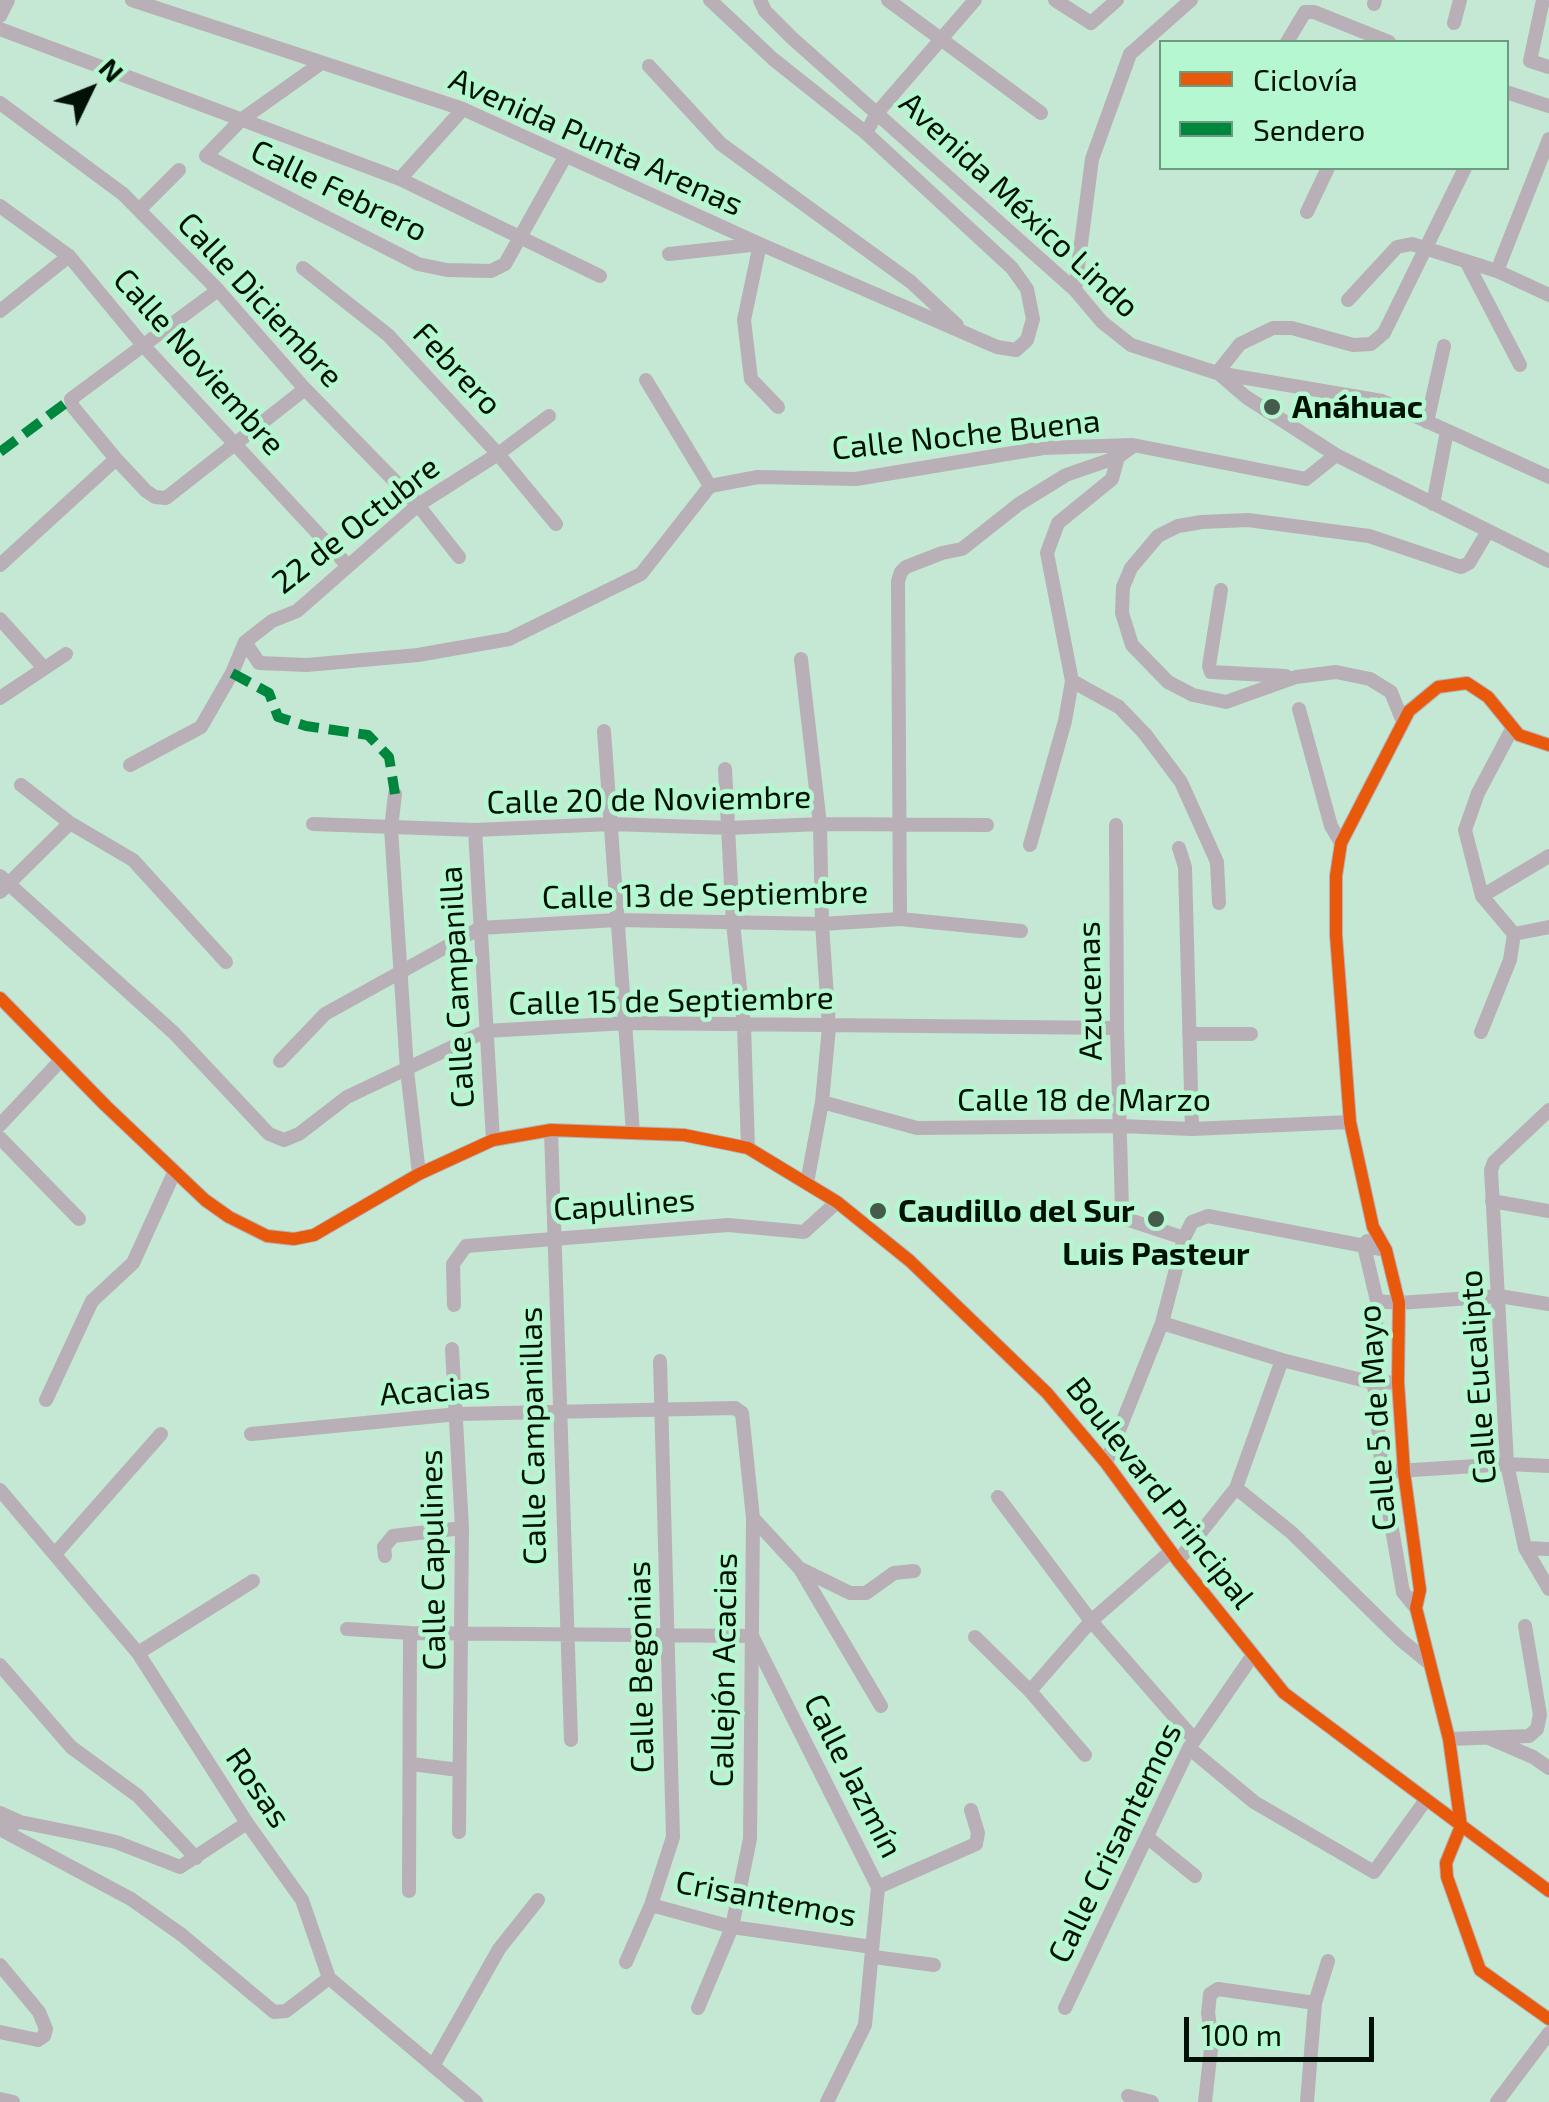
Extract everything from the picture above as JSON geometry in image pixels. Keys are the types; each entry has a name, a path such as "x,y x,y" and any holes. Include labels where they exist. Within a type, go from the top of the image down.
{"street":[{"name":"Avenida Punta Arenas","path":"132,0 463,108 997,348 1016,350 1027,340 1033,320 1027,289 1012,268 866,133"},
{"path":"710,0 773,59 866,133 878,112 975,0"},
{"path":"888,0 1041,114"},
{"path":"1055,0 1091,23 1117,0"},
{"path":"1075,290 1092,159 1130,54 1191,0"},
{"path":"1454,23 1460,0"},
{"path":"1542,0 1530,60 1549,67"},
{"name":"Avenida México Lindo","path":"766,4 792,38 1075,290 1102,322 1131,345 1217,372 1382,402 1549,477"},
{"path":"1288,40 1305,12 1314,12 1383,40"},
{"path":"0,29 400,179 600,276"},
{"path":"773,59 792,38"},
{"path":"241,120 320,64"},
{"path":"649,66 721,144 911,282 965,332"},
{"path":"1509,93 1549,106"},
{"name":"Calle Diciembre","path":"0,102 123,194 418,505 459,557"},
{"path":"400,179 463,108"},
{"name":"Calle Febrero","path":"241,120 206,156 418,264 447,270 491,271 505,264 565,157"},
{"path":"1498,271 1549,140"},
{"path":"139,210 179,170"},
{"path":"1306,212 1327,170"},
{"path":"1464,170 1384,333 1371,344 1354,345 1292,328 1273,328 1240,344 1217,372 1246,397 1336,455 1549,561"},
{"name":"Calle Noviembre","path":"0,206 69,256 142,344 348,566"},
{"path":"668,254 760,244 744,320 751,380 778,407"},
{"path":"1348,300 1397,247 1412,244 1498,271 1549,296"},
{"path":"0,311 69,256"},
{"path":"1466,260 1520,365"},
{"name":"Febrero","path":"303,268 388,334 556,524"},
{"path":"218,290 71,399 116,459 146,491 155,498 166,498 305,389"},
{"path":"1427,422 1444,346"},
{"path":"235,665 306,665 418,656 509,639 641,574 710,486 646,380"},
{"name":"22 de Octubre","path":"245,642 272,621 297,611 418,505 549,416"},
{"path":"1434,504 1446,431"},
{"path":"900,919 901,572 942,553 962,550 1019,504 1066,475 1118,458 1133,446"},
{"name":"Calle Noche Buena","path":"710,486 758,478 856,479 1043,448 1133,446 1306,479 1336,455"},
{"path":"1030,846 1072,682 1047,553 1058,522 1112,479 1118,458"},
{"path":"0,565 116,459"},
{"path":"1296,677 1226,702 1193,695 1168,682 1132,645 1122,612 1123,587 1142,552 1158,536 1178,526 1248,520 1369,536 1461,567 1469,563 1488,531"},
{"path":"1221,590 1211,672 1296,677 1336,672 1370,678 1391,692 1403,722"},
{"path":"0,619 44,668"},
{"path":"245,642 259,663"},
{"path":"130,766 200,728 245,642"},
{"path":"0,698 66,654"},
{"path":"801,659 820,824 829,1027 822,1102 807,1183"},
{"path":"1072,682 1120,707 1181,782 1217,862 1220,903"},
{"name":"Calle 5 de Mayo","path":"1461,1826 1449,1739 1416,1608 1420,1590 1404,1472 1398,1382 1399,1303 1386,1250 1373,1227 1350,1122 1336,936 1336,876 1341,844 1403,722 1421,698 1438,687 1467,683 1488,697 1512,729"},
{"name":"Calle 5 de Mayo","path":"1299,709 1331,826 1341,844"},
{"path":"1480,1032 1510,960 1514,934 1482,896 1465,830 1478,793 1512,729 1540,744 1549,744"},
{"path":"604,731 633,1133"},
{"path":"724,770 744,1025 748,1148"},
{"path":"21,785 70,823 133,860 226,962"},
{"path":"395,794 391,828 406,1070 419,1174"},
{"path":"3,884 70,823"},
{"name":"Calle 20 de Noviembre","path":"312,824 475,830 611,824 729,828 987,825"},
{"name":"Azucenas","path":"1116,825 1117,1028 1124,1215 1184,1238"},
{"name":"Calle Campanilla","path":"475,830 493,1140"},
{"path":"1179,848 1186,867 1192,1129"},
{"path":"1482,896 1549,856"},
{"name":"Calle 15 de Septiembre","path":"3,884 174,1033 269,1134 284,1140 347,1097 486,1031 627,1023 1117,1028"},
{"name":"Calle 13 de Septiembre","path":"280,1060 325,1014 480,928 617,920 822,924 900,919 1021,931"},
{"path":"1514,934 1549,928"},
{"name":"Boulevard Principal","path":"0,998 174,1173 229,1217 267,1236 294,1239 314,1234 419,1174 493,1140 551,1130 684,1135 748,1148 837,1202 910,1260 1047,1393 1106,1463 1253,1655 1298,1704 1549,1891"},
{"path":"1189,1034 1251,1034"},
{"path":"0,1125 61,1060"},
{"name":"Calle 18 de Marzo","path":"822,1102 917,1128 1192,1129 1350,1122"},
{"name":"Calle Eucalipto","path":"1549,1110 1494,1162 1491,1170 1508,1464 1526,1548 1549,1589"},
{"name":"Calle Campanillas","path":"551,1130 571,1740"},
{"path":"0,1138 79,1219"},
{"path":"46,1400 92,1301 133,1262 174,1173"},
{"path":"1492,1201 1549,1211"},
{"name":"Capulines","path":"454,1305 453,1264 466,1246 728,1226 804,1232 837,1202"},
{"path":"1106,1463 1162,1323 1184,1238 1192,1222 1208,1216 1386,1250"},
{"path":"1364,1246 1373,1227"},
{"name":"Calle 5 de Mayo","path":"1364,1246 1377,1301 1374,1382 1382,1472 1403,1592 1416,1608"},
{"path":"1377,1301 1499,1296 1549,1304"},
{"path":"1162,1323 1282,1360 1374,1382 1398,1382"},
{"name":"Calle Capulines","path":"452,1349 462,1528 459,1832"},
{"path":"1030,1691 1090,1621 1174,1556 1236,1488 1282,1360"},
{"name":"Calle Begonias","path":"626,1962 673,1838 660,1361"},
{"name":"Acacias","path":"251,1434 458,1414 734,1408 742,1413"},
{"name":"Callejón Acacias","path":"698,2008 732,1927 750,1839 753,1518 742,1413"},
{"path":"55,1554 161,1434"},
{"path":"1382,1472 1508,1464 1549,1466"},
{"path":"1236,1488 1292,1533 1428,1662"},
{"name":"Rosas","path":"0,1490 138,1653 247,1823 302,1900 329,1978"},
{"path":"998,1497 1090,1621 1192,1744 1254,1802 1374,1872 1425,1801"},
{"path":"753,1518 800,1569 881,1706"},
{"path":"385,1556 384,1547 393,1536 462,1528"},
{"path":"1526,1548 1549,1548"},
{"path":"800,1569 850,1594 866,1594 894,1573 914,1571"},
{"path":"138,1653 254,1582"},
{"path":"1449,1739 1529,1736 1537,1729 1540,1715 1525,1626"},
{"path":"347,1629 752,1636"},
{"path":"409,1891 410,1633"},
{"name":"Calle Jazmín","path":"752,1636 878,1887 865,2025 829,2101"},
{"path":"974,1637 1030,1691 1085,1755"},
{"name":"Calle Crisantemos","path":"1065,2008 1192,1744 1253,1655"},
{"path":"0,1666 71,1747 138,1796 196,1858"},
{"path":"1483,1736 1549,1768"},
{"path":"410,1764 460,1770"},
{"path":"878,1887 976,1844 978,1832 971,1810"},
{"path":"0,1813 20,1822 116,1842 180,1867 247,1823"},
{"path":"0,1828 20,1822"},
{"path":"1461,1826 1446,1863 1447,1877 1472,1954 1480,1970 1549,2019"},
{"path":"0,1828 131,1899 182,1935 274,2012 286,2011 329,1978 476,2102"},
{"path":"1147,1836 1195,1876"},
{"path":"433,2066 499,1949 538,1900"},
{"name":"Crisantemos","path":"650,1905 732,1927 934,1965"},
{"path":"1307,2102 1314,2003 1328,1961"},
{"path":"0,1966 39,2012 46,2028 38,2040 0,2032"},
{"path":"1206,2102 1212,2040 1210,1994 1218,1989 1314,2003"},
{"path":"1504,2100 1549,2033"},
{"path":"1128,2096 1152,2102"},
{"path":"0,2099 13,2102"}],"marked path":[{"path":"0,452 71,399"},
{"path":"232,673 269,693 278,717 306,726 368,735 389,757 395,794"}],"cycle path":[{"path":"1549,745 1519,735 1488,697 1467,683 1438,687 1409,711 1341,843 1336,876 1336,935 1350,1122 1373,1227 1386,1250 1399,1303 1398,1382 1404,1472 1420,1590 1416,1608 1449,1739 1461,1826 1446,1863 1447,1877 1480,1970 1549,2019"},
{"path":"0,998 205,1200 267,1236 294,1239 314,1235 419,1174 493,1140 551,1130 684,1135 748,1148 837,1202 910,1261 1047,1393 1284,1693 1549,1891"}],"place":[{"name":"Anáhuac","path":"1272,407"},
{"name":"Caudillo del Sur","path":"878,1211"},
{"name":"Luis Pasteur","path":"1156,1219"}]}
